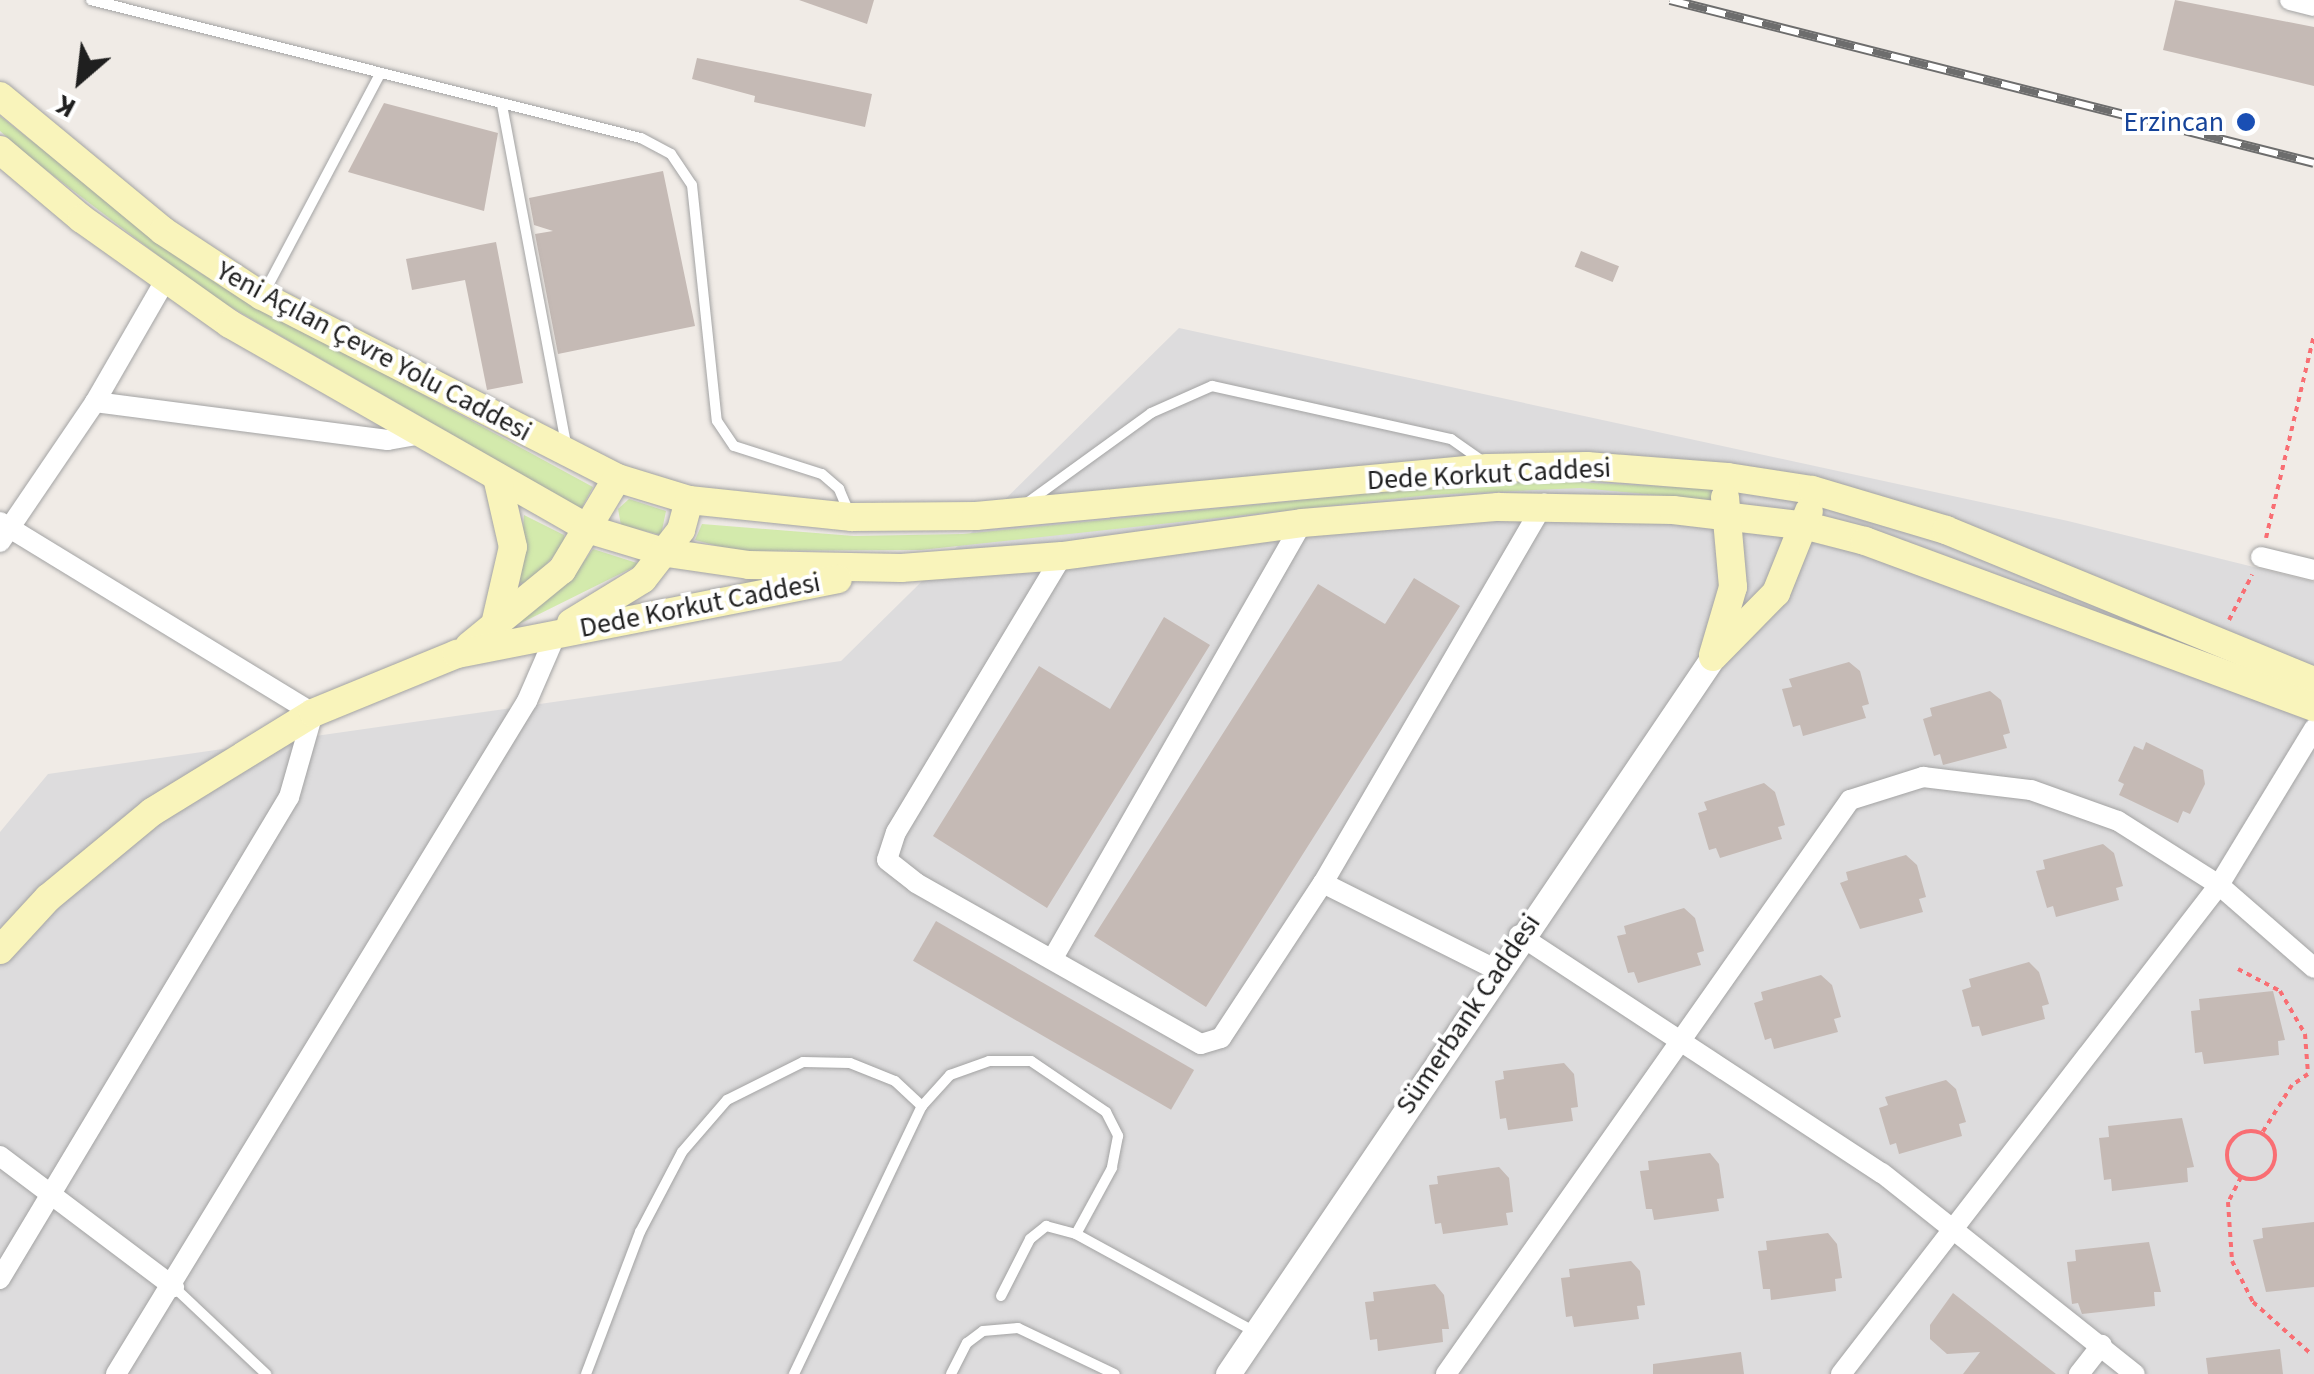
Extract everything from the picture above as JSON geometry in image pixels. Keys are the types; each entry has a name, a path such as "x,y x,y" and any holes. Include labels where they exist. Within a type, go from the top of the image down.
{"main road":[{"name":"Yeni Açılan Çevre Yolu Caddesi","path":"0,96 162,230 262,296 617,478"},
{"name":"Yeni Açılan Çevre Yolu Caddesi","path":"0,150 165,281 591,530"},
{"name":"Dede Korkut Caddesi","path":"457,654 494,629 562,570 591,530 617,478 689,500 852,517 1016,514 1488,468 1604,467 1728,477 1812,490 1946,530 2314,681"},
{"path":"494,629 513,547 498,477"},
{"path":"1713,656 1733,587 1723,515 1728,477"},
{"path":"1713,656 1776,593 1807,526 1812,490"},
{"name":"Dede Korkut Caddesi","path":"557,632 643,579 667,552 689,500"},
{"name":"Dede Korkut Caddesi","path":"591,530 667,552 749,565 902,568 1062,556 1302,524 1544,504 1723,515 1807,526 1933,564 2314,707"},
{"name":"Dede Korkut Caddesi","path":"0,950 48,898 152,812 314,713 457,654 902,568"}],"street":[{"path":"2290,0 2314,6"},
{"path":"0,1279 52,1198 288,797 314,713 3,531 95,402 165,281"},
{"path":"95,402 388,440 426,433"},
{"path":"1062,556 896,832 887,860 916,883 1201,1044 1220,1038 1324,883 1544,504"},
{"path":"1054,958 1302,524"},
{"path":"2261,557 2314,570"},
{"path":"116,1374 174,1287 527,701 557,632"},
{"name":"Sümerbank Caddesi","path":"1228,1374 1520,935 1713,656"},
{"path":"1841,1374 1952,1228 2004,1172 2220,884 2314,729"},
{"path":"1446,1374 1682,1042 1775,899 1850,800 1923,777 2031,790 2118,821 2220,884 2314,968"},
{"path":"1324,883 1497,970"},
{"path":"1520,935 1882,1173 2135,1374"},
{"path":"0,1156 174,1287"},
{"path":"2078,1374 2102,1345"}],"lane":[{"path":"91,0 642,138 683,164 692,185 718,421 734,446 822,474 839,489 852,517"},
{"path":"262,296 380,74"},
{"path":"502,105 568,454"},
{"path":"1016,514 1029,496 1151,413 1212,386 1450,438 1478,452 1488,468"},
{"path":"794,1374 922,1106 950,1074 989,1061 1031,1061 1084,1093 1106,1112 1118,1136 1112,1168 1076,1234"},
{"path":"586,1374 640,1232 682,1152 727,1100 803,1062 850,1063 895,1081 922,1106"},
{"path":"1000,1296 1030,1240 1046,1226 1076,1234 1256,1332"},
{"path":"174,1287 266,1374"},
{"path":"952,1374 967,1344 983,1331 1018,1328 1116,1374"}],"path":[{"path":"2217,642 2261,557 2274,489 2314,334"},
{"path":"2238,970 2280,991 2296,1008 2311,1073 2292,1086 2262,1133"},
{"path":"2239,1133 2262,1133 2274,1145 2275,1162 2265,1175 2241,1177 2227,1160 2229,1144 2239,1133"},
{"path":"2241,1177 2228,1202 2232,1261 2253,1302 2310,1353"}],"shaded area":[{"path":"1179,328 2068,521 2314,582 2314,1374 0,1374 0,832 48,774 841,661"}],"green space":[{"path":"0,116 200,273 593,487 581,509 210,295 33,160 0,131"},
{"path":"1514,479 1712,489 1711,500 1580,488 1429,495 921,550 737,551 695,540 702,524 854,536 963,534"},
{"path":"629,499 666,511 661,535 621,525 618,509"},
{"path":"524,515 564,535 565,543 527,586 520,582"},
{"path":"593,549 640,564 503,632 580,567"}],"building":[{"path":"799,0 874,0 867,24"},
{"path":"2175,0 2314,27 2314,86 2163,50"},
{"path":"697,58 872,94 865,127 754,102 755,96 692,79"},
{"path":"384,103 498,133 484,211 348,172"},
{"path":"663,171 695,326 558,354 535,234 553,231 534,225 529,198"},
{"path":"496,242 523,383 487,390 465,280 412,290 406,259"},
{"path":"1581,251 1619,266 1613,282 1575,267"},
{"path":"1414,578 1460,606 1206,1007 1094,936 1318,584 1385,624"},
{"path":"1164,617 1210,645 1047,908 933,836 1039,666 1110,709"},
{"path":"1849,662 1860,671 1869,704 1862,706 1866,718 1803,736 1800,725 1793,727 1782,689 1792,687 1789,679"},
{"path":"1990,691 2001,700 2010,733 2003,735 2007,748 1943,765 1940,754 1934,756 1923,719 1932,716 1930,708"},
{"path":"2146,742 2203,770 2205,784 2190,814 2183,811 2178,823 2119,795 2124,784 2118,781 2134,746 2143,750"},
{"path":"1764,783 1775,792 1785,825 1778,827 1782,839 1720,858 1716,848 1709,850 1698,813 1707,810 1704,802"},
{"path":"2103,844 2114,853 2123,886 2116,888 2119,900 2056,917 2053,906 2047,908 2036,871 2045,869 2043,860"},
{"path":"1906,855 1917,865 1926,897 1919,899 1923,912 1860,929 1840,883 1848,880 1846,872"},
{"path":"1684,908 1695,918 1704,951 1697,953 1701,965 1638,983 1634,972 1628,973 1617,936 1626,934 1624,926"},
{"path":"936,921 1194,1070 1171,1110 913,961"},
{"path":"2029,962 2039,972 2049,1004 2042,1006 2045,1019 1982,1036 1979,1026 1972,1027 1962,990 1971,987 1969,979"},
{"path":"1821,975 1832,985 1841,1017 1834,1019 1838,1032 1774,1049 1771,1038 1765,1040 1754,1003 1763,1000 1761,992"},
{"path":"2273,991 2285,1040 2278,1041 2279,1055 2204,1064 2202,1052 2195,1053 2191,1011 2200,1010 2199,999"},
{"path":"1564,1063 1574,1074 1578,1107 1571,1108 1573,1121 1508,1130 1506,1118 1500,1119 1495,1081 1504,1079 1503,1071"},
{"path":"1946,1080 1956,1089 1966,1122 1959,1124 1962,1136 1899,1154 1896,1143 1890,1145 1879,1108 1888,1105 1885,1097"},
{"path":"2182,1118 2194,1167 2187,1168 2188,1182 2112,1191 2111,1179 2104,1180 2099,1138 2109,1137 2108,1126"},
{"path":"1710,1153 1719,1164 1724,1198 1717,1199 1719,1211 1654,1220 1652,1209 1646,1209 1640,1171 1649,1170 1648,1161"},
{"path":"1499,1167 1509,1178 1513,1212 1506,1213 1508,1225 1443,1234 1441,1223 1435,1224 1429,1185 1438,1184 1437,1176"},
{"path":"2314,1222 2314,1287 2266,1292 2253,1240 2263,1238 2262,1228"},
{"path":"1828,1233 1837,1244 1842,1278 1835,1279 1836,1291 1771,1300 1770,1289 1763,1289 1758,1251 1767,1250 1766,1241"},
{"path":"2149,1242 2161,1292 2154,1292 2155,1306 2082,1314 2078,1303 2072,1304 2067,1262 2076,1261 2075,1250"},
{"path":"1631,1261 1640,1271 1645,1305 1637,1306 1639,1319 1574,1327 1572,1316 1566,1317 1561,1278 1570,1277 1569,1269"},
{"path":"1435,1284 1444,1295 1449,1329 1442,1329 1443,1342 1378,1351 1377,1339 1370,1340 1365,1302 1374,1301 1373,1292"},
{"path":"1953,1293 2056,1374 1963,1374 1980,1352 1947,1354 1930,1339 1930,1325"},
{"path":"2280,1349 2283,1374 2208,1374 2206,1358"},
{"path":"1741,1352 1744,1374 1653,1374 1653,1364"}],"railway":[{"path":"1670,0 2314,163"}],"place":[{"name":"Erzincan","path":"2246,122"}]}
